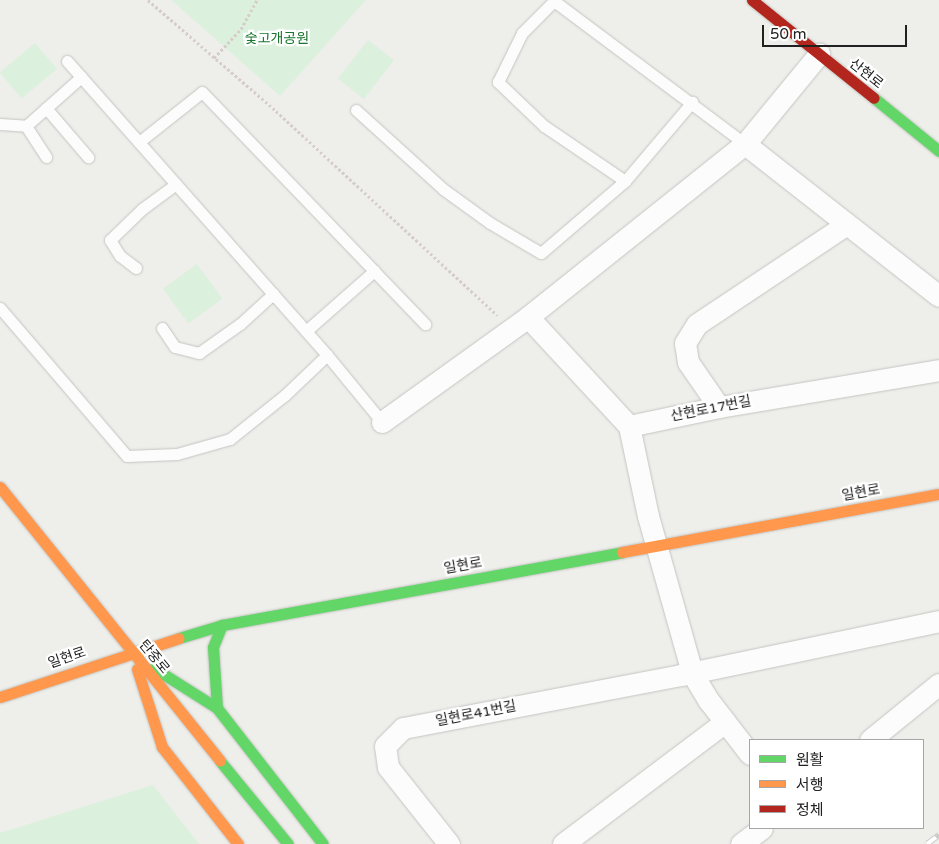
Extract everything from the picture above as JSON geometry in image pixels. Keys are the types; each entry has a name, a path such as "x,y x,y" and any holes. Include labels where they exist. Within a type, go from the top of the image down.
{"main road":[{"name":"산현로","path":"752,0 939,151"},
{"name":"탄중로","path":"0,486 130,652 288,844"},
{"name":"일현로","path":"0,697 130,652 222,625 939,494"},
{"path":"217,708 213,647 222,625"},
{"path":"130,652 217,708 323,844"},
{"path":"130,652 162,747 238,844"}],"street":[{"path":"382,422 528,317 746,144 819,54"},
{"path":"746,144 939,296"},
{"path":"719,407 688,362 685,343 697,324 847,224"},
{"path":"528,317 629,426 656,546 692,673 725,722 749,753"},
{"name":"산현로17번길","path":"629,426 719,407 939,370"},
{"path":"692,673 939,620"},
{"name":"일현로41번길","path":"449,844 388,767 385,746 403,728 692,673"},
{"path":"871,739 939,684"},
{"path":"564,844 725,722"},
{"path":"741,844 761,829"}],"lane":[{"path":"625,181 544,126 498,82 522,33 554,1 746,144"},
{"path":"67,60 327,355 382,422"},
{"path":"0,124 26,126 82,77"},
{"path":"139,142 202,92 426,324"},
{"path":"356,110 442,188 490,223 541,253 625,181 692,102"},
{"path":"46,108 88,157"},
{"path":"26,126 46,157"},
{"path":"136,268 120,256 110,240 142,210 176,184"},
{"path":"306,331 374,271"},
{"path":"162,328 176,347 199,353 240,324 273,294"},
{"path":"0,308 127,456 176,454 230,439 285,395 327,355"}],"path":[{"path":"148,0 499,317"},
{"path":"214,58 241,29 257,0"}],"green space":[{"name":"숯고개공원","path":"171,0 366,0 280,96"},
{"path":"368,40 394,60 364,99 338,79"},
{"path":"35,43 57,69 22,99 0,72"},
{"path":"197,264 222,299 188,323 163,289"},
{"path":"153,785 199,844 0,844 0,833"}],"railway":[{"path":"927,844 939,835"}],"traffic: fast":[{"path":"874,98 939,151"},
{"path":"179,638 222,625 622,552"},
{"path":"217,708 213,647 222,625"},
{"path":"154,668 217,708 323,844"},
{"path":"220,761 288,844"}],"traffic: slow":[{"path":"0,487 220,761"},
{"path":"622,552 939,494"},
{"path":"0,697 179,638"},
{"path":"137,669 162,747 238,844"}],"traffic: jam":[{"path":"752,0 874,98"}]}
